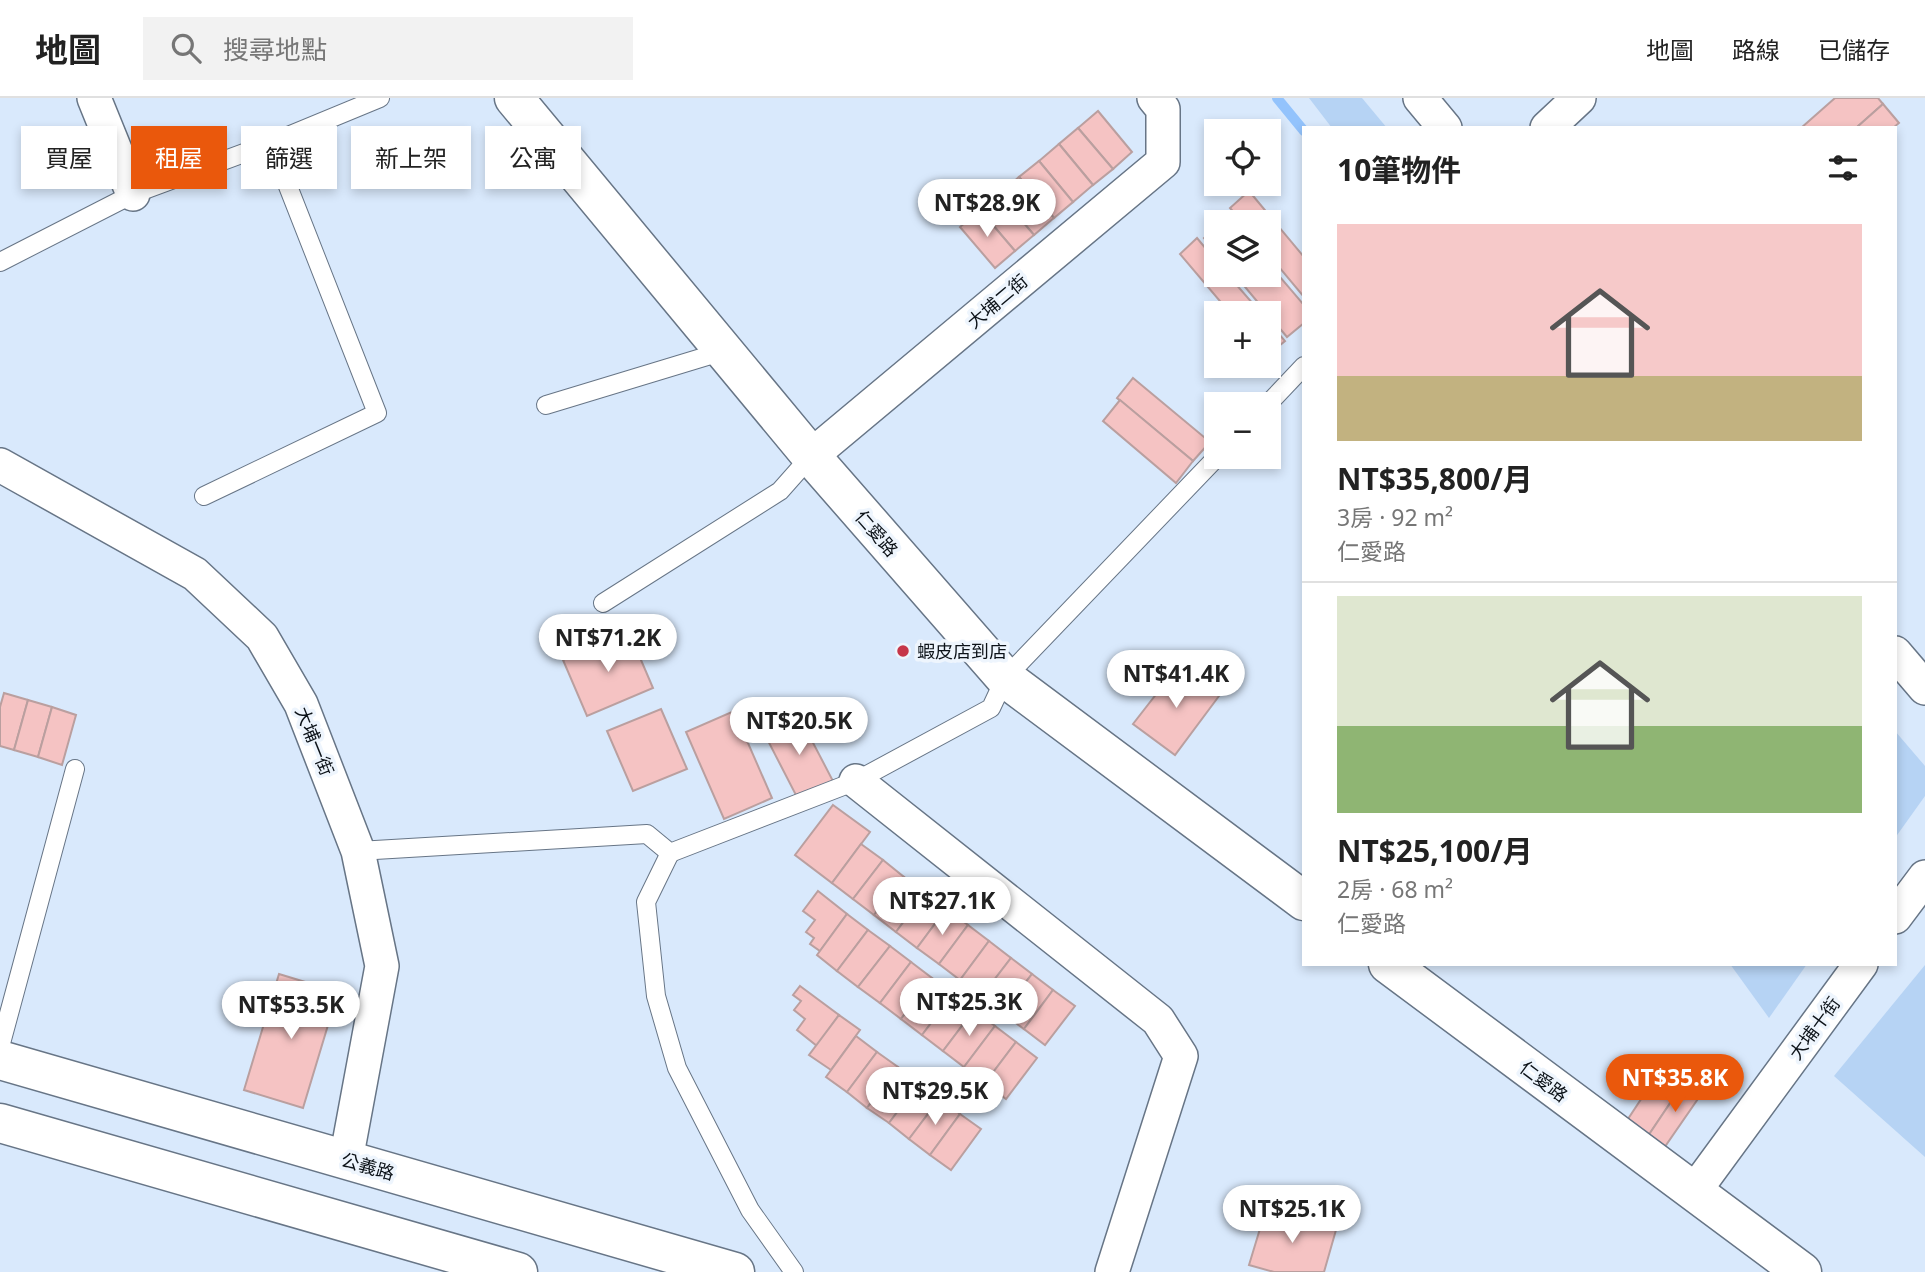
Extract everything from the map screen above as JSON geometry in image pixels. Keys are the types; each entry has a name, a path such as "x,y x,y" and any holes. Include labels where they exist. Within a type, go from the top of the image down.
{"street":[{"path":"94,98 133,194"},
{"name":"仁愛路","path":"514,98 811,456 1005,678 1302,900"},
{"name":"大埔二街","path":"811,456 1163,162 1163,109 1154,98"},
{"path":"1420,98 1442,126"},
{"path":"1549,126 1579,98"},
{"name":"大埔一街","path":"0,465 195,574 262,637 301,704 358,851 382,966 346,1160"},
{"path":"1897,655 1925,688"},
{"path":"856,781 1158,1020 1181,1056 1112,1272"},
{"path":"1897,914 1925,877"},
{"name":"仁愛路","path":"1391,966 1802,1272"},
{"name":"大埔十街","path":"1693,1192 1860,966"},
{"name":"公義路","path":"0,1060 735,1272"},
{"path":"0,1123 517,1272"}],"lane":[{"path":"312,126 380,98"},
{"path":"0,262 133,194 241,154"},
{"path":"204,496 377,414 289,189"},
{"path":"546,405 724,351"},
{"path":"1279,392 1302,368"},
{"path":"603,603 779,491 811,456"},
{"path":"794,1272 750,1210 677,1068 656,996 646,902 670,853 856,781 990,708 1005,678 1205,469"},
{"path":"0,1047 75,769"},
{"path":"358,851 647,834 670,853"}],"shaded area":[{"path":"1309,98 1362,98 1385,126 1330,126"},
{"path":"1897,733 1925,766 1925,796 1897,835"},
{"path":"1925,965 1925,1157 1834,1076"},
{"path":"1731,966 1806,966 1769,1018"}],"building":[{"path":"1835,98 1878,98 1883,104 1858,126 1803,126"},
{"path":"1883,104 1899,123 1895,126 1858,126"},
{"path":"1098,111 1132,152 1113,169 1078,128"},
{"path":"1078,128 1113,169 1093,185 1059,144"},
{"path":"1059,144 1093,185 1073,202 1039,161"},
{"path":"1039,161 1073,202 1054,218 1019,177"},
{"path":"1019,177 1054,218 1034,235 999,194"},
{"path":"999,194 1034,235 1015,251 980,210"},
{"path":"1243,196 1253,196 1265,210 1230,208"},
{"path":"980,210 1015,251 995,268 960,227"},
{"path":"1281,229 1302,255 1302,295 1281,269"},
{"path":"1197,238 1204,246 1204,282 1180,254"},
{"path":"1281,278 1302,303 1302,325 1287,337 1281,330 1281,301 1257,301 1245,287 1281,287"},
{"path":"1208,287 1238,287 1251,301 1220,301"},
{"path":"1133,378 1204,437 1204,449 1193,461 1117,398"},
{"path":"1120,400 1193,461 1176,483 1103,421"},
{"path":"629,632 653,688 587,716 563,660"},
{"path":"1179,665 1219,696 1175,755 1133,724"},
{"path":"4,693 28,700 14,750 0,746 0,707"},
{"path":"28,700 52,707 38,757 14,750"},
{"path":"52,707 76,715 62,765 38,757"},
{"path":"661,709 687,769 633,791 607,731"},
{"path":"734,711 772,798 724,819 686,732"},
{"path":"798,714 834,783 799,801 763,731"},
{"path":"833,805 870,832 832,883 795,855"},
{"path":"861,844 883,860 853,899 832,883"},
{"path":"883,860 904,877 874,915 853,899"},
{"path":"904,877 925,893 896,932 874,915"},
{"path":"818,891 847,914 820,951 810,944 814,938 806,932 815,920 803,911"},
{"path":"925,893 946,909 917,948 896,932"},
{"path":"946,909 968,925 939,964 917,948"},
{"path":"847,914 868,930 837,971 817,955"},
{"path":"968,925 989,941 960,980 939,964"},
{"path":"868,930 890,946 858,987 837,971"},
{"path":"989,941 1011,958 981,997 960,980"},
{"path":"890,946 911,962 880,1003 858,987"},
{"path":"1011,958 1032,974 1002,1013 981,997"},
{"path":"911,962 932,978 901,1019 880,1003"},
{"path":"279,974 338,992 303,1108 244,1090"},
{"path":"1032,974 1053,990 1024,1029 1002,1013"},
{"path":"932,978 953,994 922,1035 901,1019"},
{"path":"800,986 839,1015 817,1046 797,1030 805,1019 794,1010 801,1001 793,995"},
{"path":"1053,990 1075,1006 1045,1045 1024,1029"},
{"path":"953,994 974,1010 943,1051 922,1035"},
{"path":"974,1010 995,1026 964,1067 943,1051"},
{"path":"839,1015 860,1030 831,1070 809,1055"},
{"path":"995,1026 1016,1042 985,1083 964,1067"},
{"path":"856,1036 877,1052 847,1092 826,1077"},
{"path":"1016,1042 1037,1058 1006,1099 985,1083"},
{"path":"877,1052 898,1067 867,1108 847,1092"},
{"path":"1663,1066 1685,1081 1648,1136 1626,1122"},
{"path":"898,1067 919,1083 889,1123 867,1108"},
{"path":"1685,1081 1702,1093 1664,1148 1648,1136"},
{"path":"919,1083 940,1098 909,1139 889,1123"},
{"path":"940,1098 960,1114 930,1155 909,1139"},
{"path":"960,1114 981,1129 951,1170 930,1155"},
{"path":"1266,1209 1336,1230 1324,1272 1274,1272 1249,1265"}],"waterway":[{"path":"1277,98 1302,129"}],"place":[{"name":"蝦皮店到店","path":"903,651"}]}
